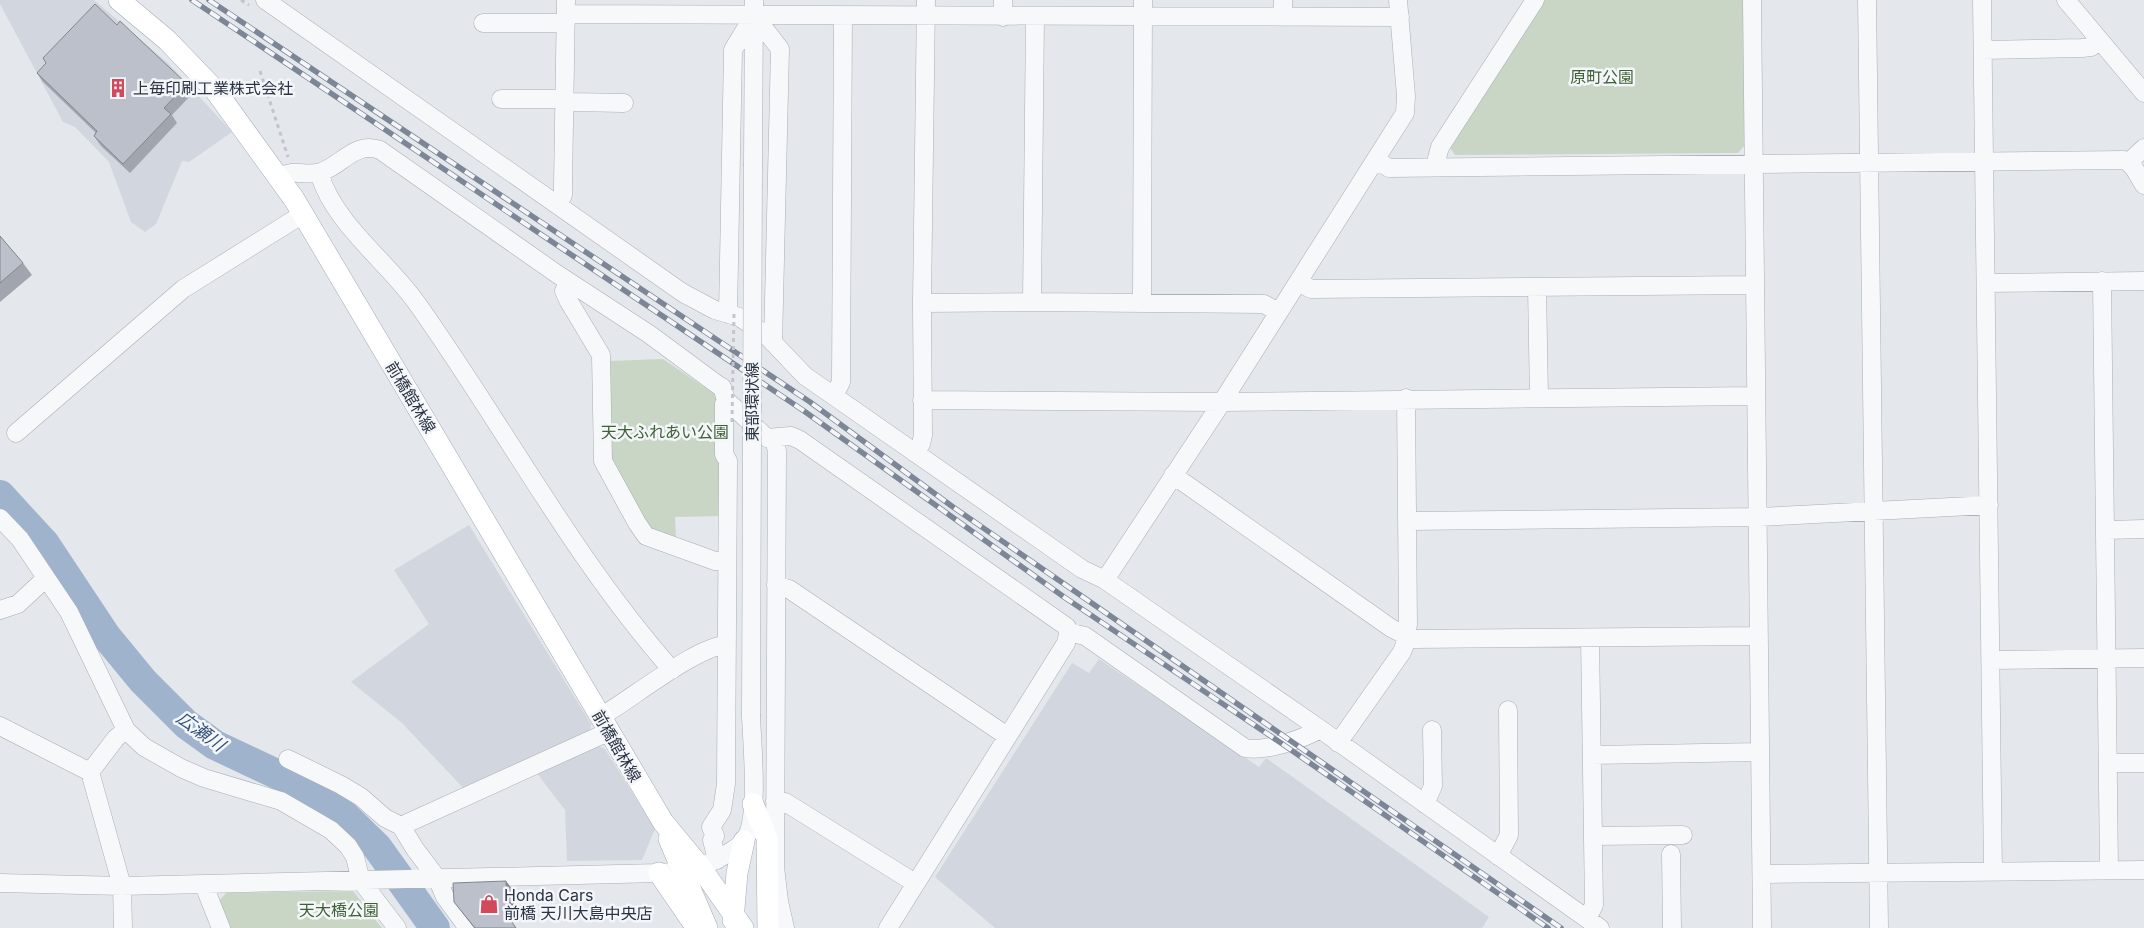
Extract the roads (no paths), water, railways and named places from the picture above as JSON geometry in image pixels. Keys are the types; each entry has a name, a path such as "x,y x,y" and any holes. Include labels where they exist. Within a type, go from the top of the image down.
{"main road":[{"name":"前橋館林線","path":"120,0 167,40 209,83 279,177 303,214 664,824 700,866 736,923"},
{"path":"753,804 767,838 768,928"},
{"path":"736,923 737,873 744,841"},
{"name":"前橋館林線","path":"700,866 708,928"},
{"path":"659,873 696,928"}],"street":[{"path":"265,0 683,293 715,310 731,308"},
{"path":"1438,167 1437,158 1440,147 1535,0"},
{"path":"1752,0 1762,928"},
{"path":"1867,0 1872,512 1879,928"},
{"path":"1982,0 1993,872"},
{"path":"2066,0 2144,93"},
{"path":"754,8 733,50 731,308 739,317 765,334 796,369 834,396 1082,569 1105,580 1320,729 1594,923"},
{"path":"754,8 780,49 773,343"},
{"path":"483,23 566,12 754,8 843,16 926,8 1003,8 1035,17 1143,9 1399,9 1406,108 1376,160 1222,402 1105,580"},
{"name":"東部環状線","path":"744,841 752,826 753,804 751,716 754,8"},
{"path":"915,453 921,444 922,435 926,8"},
{"path":"1142,303 1143,9"},
{"path":"558,205 563,195 566,12"},
{"path":"834,396 841,382 843,16"},
{"path":"1032,302 1035,17"},
{"path":"1983,50 2082,48 2091,47 2100,42"},
{"path":"501,99 624,102"},
{"path":"279,177 295,171 320,173 356,150 369,147 380,150 568,281 649,334 718,384 722,387 726,400 767,438 791,436 800,440 1065,624 1068,632 1066,642 915,883 894,926"},
{"path":"2129,162 2144,148"},
{"path":"1376,160 1389,168 2124,160 2129,162 2144,185"},
{"path":"320,173 326,193 338,211 415,301 607,590 672,670"},
{"path":"16,433 183,289 303,214"},
{"path":"568,281 564,291 568,300 601,355 603,460 637,523 646,536 715,561 727,560"},
{"path":"2102,281 2107,530 2109,870"},
{"path":"1986,283 2144,281"},
{"path":"1298,282 1311,289 1755,285"},
{"path":"1537,287 1539,398"},
{"path":"922,303 1264,304 1278,312"},
{"path":"922,400 1222,402 1406,398 1756,396"},
{"path":"1338,743 1402,652 1407,637 1406,398"},
{"path":"700,866 715,836 711,828 722,810 725,798 728,461 724,454 724,404 726,400"},
{"path":"774,438 777,451 775,801 777,885 785,928"},
{"path":"1173,475 1391,628 1407,637 1421,640 1759,636"},
{"path":"1408,521 1759,517 1989,505"},
{"path":"0,518 20,539 69,612 126,730 144,747 181,768 204,778 281,801 323,824 340,837 355,856 397,928"},
{"path":"2107,530 2144,529"},
{"path":"0,610 18,604 46,578"},
{"path":"776,585 789,589 1007,736"},
{"path":"1068,632 1085,636 1246,748 1269,747 1320,729"},
{"path":"1590,638 1594,923"},
{"path":"401,826 604,724 672,670 714,647 726,645"},
{"path":"1991,660 2144,658"},
{"path":"1498,856 1510,835 1508,710"},
{"path":"0,726 90,772 122,886 123,928"},
{"path":"90,772 116,738 126,730"},
{"path":"1424,804 1433,786 1432,730"},
{"path":"1592,755 1760,752"},
{"path":"288,759 341,785 361,797 385,818 401,826 430,879 468,928"},
{"path":"2109,763 2144,763"},
{"path":"775,801 785,802 915,883"},
{"path":"1593,836 1683,835"},
{"path":"0,883 122,886 659,873 700,866 744,841"},
{"path":"1672,854 1672,928"},
{"path":"1762,874 2144,870"},
{"path":"208,884 207,893 221,928"}],"waterway":[{"name":"広瀬川","path":"0,495 45,544 106,636 143,681 186,724 215,745 304,787 342,813 377,847 435,928"}],"railway":[{"path":"192,0 804,411 1064,597 1281,743 1548,928"},
{"path":"209,0 810,402 953,507 1561,928"}],"place":[{"name":"上毎印刷工業株式会社","path":"118,88"},
{"name":"Honda Cars 前橋 天川大島中央店","path":"489,904"}],"park label":[{"name":"原町公園","path":"1602,77"},
{"name":"天大ふれあい公園","path":"665,432"},
{"name":"天大橋公園","path":"339,910"}]}
